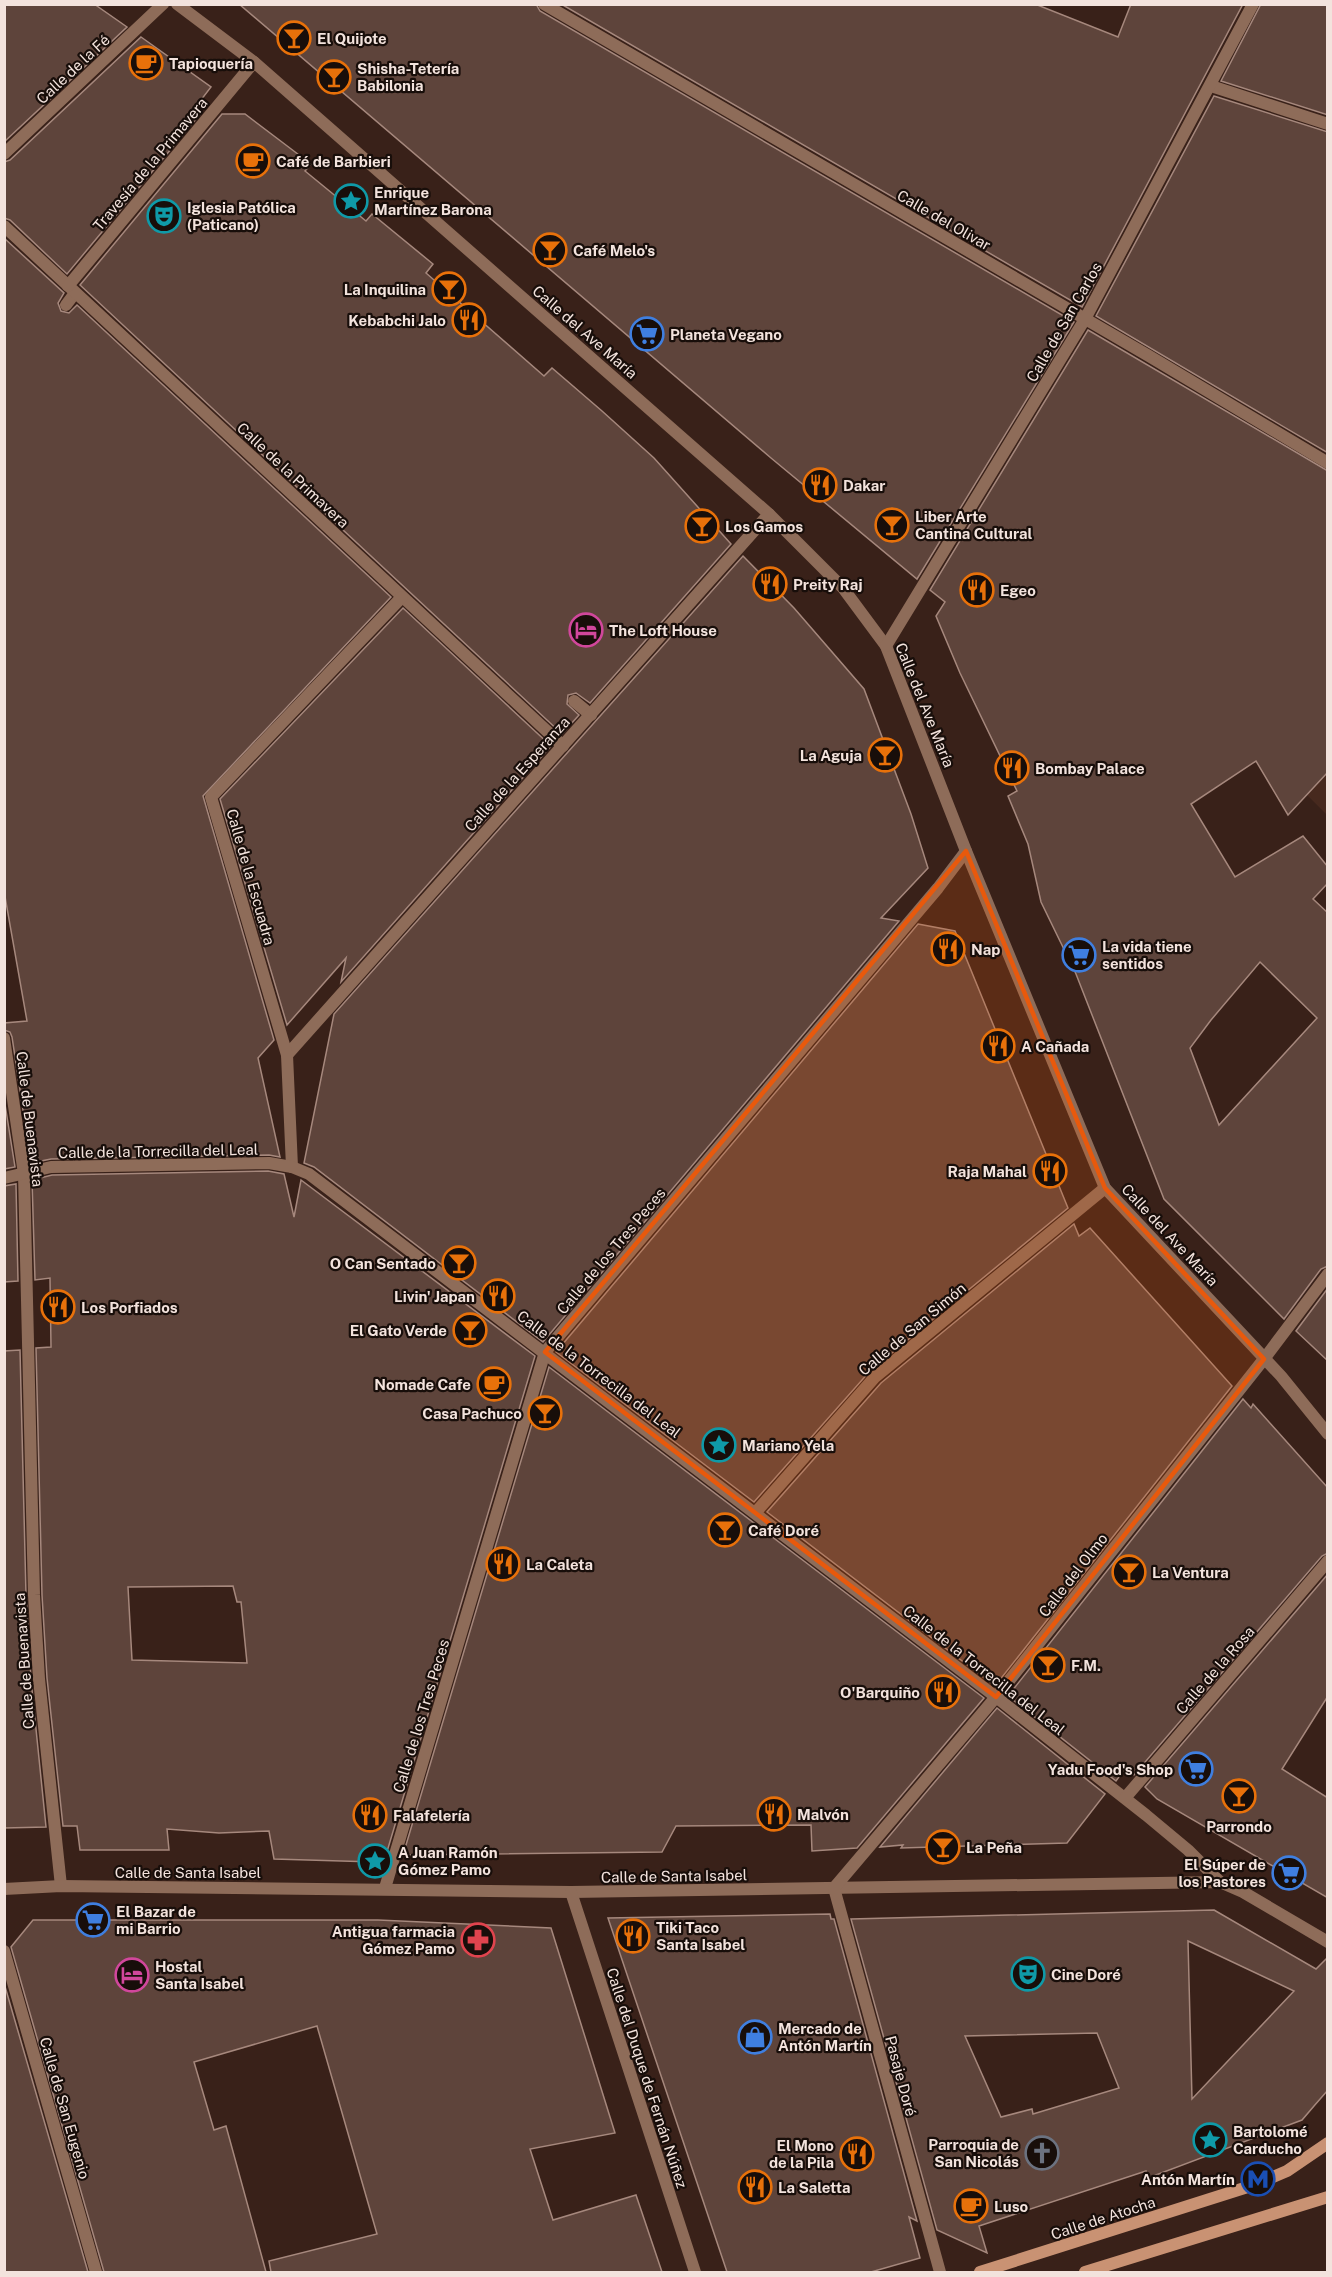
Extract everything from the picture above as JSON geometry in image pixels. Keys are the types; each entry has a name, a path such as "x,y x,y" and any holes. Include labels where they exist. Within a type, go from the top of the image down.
{"street":[{"name":"Calle de la Fé","path":"4,154 163,4"},
{"name":"Calle del Ave María","path":"177,4 255,62 769,514 843,588 886,646 966,851 1106,1188 1281,1376 1328,1434"},
{"name":"Calle del Olivar","path":"544,4 1328,463"},
{"name":"Calle de San Carlos","path":"886,646 1085,319 1253,4"},
{"name":"Travesía de la Primavera","path":"66,305 72,290 255,62"},
{"path":"1211,86 1328,124"},
{"name":"Calle de la Primavera","path":"4,226 563,746"},
{"name":"Calle de la Esperanza","path":"288,1055 769,514"},
{"name":"Calle de la Escuadra","path":"292,1167 288,1055 211,797 402,597"},
{"path":"574,701 591,715"},
{"name":"Calle de los Tres Peces","path":"385,1888 545,1352 938,888 966,851"},
{"name":"Calle de Buenavista","path":"4,1038 24,1174 34,1595 39,1679 61,1886"},
{"name":"Calle de la Torrecilla del Leal","path":"4,1178 51,1167 268,1164 292,1167 317,1179 996,1697 1188,1850 1220,1882"},
{"name":"Calle de San Simón","path":"756,1512 875,1377 1106,1188"},
{"name":"Calle del Olmo","path":"834,1888 996,1697 1264,1359 1328,1274"},
{"name":"Calle de la Rosa","path":"1125,1798 1328,1561"},
{"name":"Calle de Santa Isabel","path":"4,1889 61,1886 385,1888 571,1892 1220,1882 1243,1892 1328,1942"},
{"name":"Pasaje Doré","path":"834,1888 940,2272"},
{"name":"Calle del Duque de Fernán Núñez","path":"571,1892 695,2272"},
{"name":"Calle de San Eugenio","path":"4,1951 96,2272"},
{"name":"Calle de Atocha","path":"980,2272 1240,2190 1287,2171 1328,2143"},
{"path":"1085,2272 1328,2198"}],"highlighted area":[{"path":"966,851 1105,1188 1264,1359 996,1697 545,1352"}],"shaded area":[{"path":"1327,772 1327,815 1306,794"}],"building":[{"path":"4,4 94,4 127,27 4,142"},
{"path":"239,4 536,4 540,11 1074,322 917,579 771,458"},
{"path":"561,4 1035,4 1118,37 1131,4 1243,4 1082,307"},
{"path":"1261,4 1328,4 1328,115 1221,81"},
{"path":"141,37 211,87 191,113 201,113 67,274 10,220 4,218 4,162 10,160"},
{"path":"1214,96 1328,132 1328,453 1096,316"},
{"path":"222,114 245,114 311,164 305,171 366,221 372,214 433,264 426,273 544,376 552,368 602,411 654,458 731,544 590,703 576,693 568,695 567,704 579,715 562,734 80,285"},
{"path":"4,238 64,293 58,303 61,311 69,313 77,305 391,597 203,796 274,1040 258,1058 280,1157 269,1155 51,1159 31,1163 12,1037 10,1032 4,1030 4,1023 27,1021 4,891"},
{"path":"1088,330 1328,471 1328,772 1288,815 1256,761 1191,804 1235,877 1303,836 1328,867 1328,883 1313,899 1328,913 1328,1266 1321,1269 1284,1319 1164,1199 1076,974 1041,902 1028,844 1008,796 1017,791 960,673 936,616 945,602 930,590","holes":["1260,962 1317,1018 1219,1125 1190,1048"]},
{"path":"743,556 794,608 864,689 911,814 928,868 881,918 899,921 543,1342 314,1167 304,1163 334,1014"},
{"path":"403,608 551,746 341,982 346,958 287,1025 220,799"},
{"path":"918,924 955,931 1068,1208 870,1371 754,1502 556,1352"},
{"path":"4,1098 15,1167 4,1169"},
{"path":"268,1171 284,1174 294,1217 301,1180 535,1356 386,1855 380,1855 375,1862 274,1859 269,1831 219,1833 167,1829 169,1850 80,1850 77,1826 63,1826 47,1678 42,1595 36,1348 51,1347 50,1278 35,1280 32,1180 52,1175","holes":["233,1586 237,1602 241,1602 247,1663 132,1660 128,1587"]},
{"path":"16,1184 18,1281 4,1282 4,1186"},
{"path":"1074,1224 1079,1236 1090,1228 1232,1386 995,1686 767,1512 881,1383"},
{"path":"1328,1288 1328,1361 1296,1331"},
{"path":"20,1350 26,1595 31,1680 46,1827 4,1828 4,1351"},
{"path":"549,1367 984,1698 857,1848 812,1851 811,1825 676,1826 662,1852 403,1855"},
{"path":"1243,1399 1251,1408 1253,1404 1328,1488 1328,1553 1322,1556 1134,1775 1126,1767 1116,1781 1008,1696"},
{"path":"1328,1574 1328,1696 1282,1769 1328,1798 1328,1898 1157,1799 1145,1787"},
{"path":"997,1708 1105,1794 1067,1843 880,1847"},
{"path":"1214,1910 1316,1969 1328,1957 1328,2090 1302,2120 1148,2178 1146,2171 979,2226 987,2253 937,2230 851,1919","holes":["1188,1941 1294,1991 1192,2099","1097,2033 1119,2088 1033,2114 1032,2109 1001,2117 965,2036"]},
{"name":"Mercado de Antón Martín","path":"830,1914 831,1919 834,1919 917,2221 909,2217 920,2258 871,2272 727,2272 608,1918"},
{"path":"33,1920 378,1920 551,1928 615,2133 530,2149 553,2220 636,2195 662,2272 271,2272 269,2261 377,2234 317,2026 194,2062 214,2130 226,2126 266,2272 104,2272 11,1947"},
{"path":"4,1983 88,2272 4,2272"}],"place":[{"name":"El Quijote","path":"294,38"},
{"name":"Tapioquería","path":"146,63"},
{"name":"Shisha-Tetería Babilonia","path":"334,77"},
{"name":"Café de Barbieri","path":"253,161"},
{"name":"Enrique Martínez Barona","path":"351,201"},
{"name":"Iglesia Patólica (Paticano)","path":"164,216"},
{"name":"Café Melo's","path":"550,250"},
{"name":"La Inquilina","path":"449,289"},
{"name":"Kebabchi Jalo","path":"469,320"},
{"name":"Planeta Vegano","path":"647,334"},
{"name":"Dakar","path":"820,485"},
{"name":"Liber Arte Cantina Cultural","path":"892,525"},
{"name":"Los Gamos","path":"702,526"},
{"name":"Preity Raj","path":"770,584"},
{"name":"Egeo","path":"977,590"},
{"name":"The Loft House","path":"586,630"},
{"name":"La Aguja","path":"885,755"},
{"name":"Bombay Palace","path":"1012,768"},
{"name":"Nap","path":"948,949"},
{"name":"La vida tiene sentidos","path":"1079,955"},
{"name":"A Cañada","path":"998,1046"},
{"name":"Raja Mahal","path":"1050,1171"},
{"name":"O Can Sentado","path":"459,1263"},
{"name":"Livin' Japan","path":"498,1296"},
{"name":"Los Porfiados","path":"58,1307"},
{"name":"El Gato Verde","path":"470,1330"},
{"name":"Nomade Cafe","path":"494,1384"},
{"name":"Casa Pachuco","path":"545,1413"},
{"name":"Mariano Yela","path":"719,1445"},
{"name":"Café Doré","path":"725,1530"},
{"name":"La Caleta","path":"503,1564"},
{"name":"La Ventura","path":"1129,1572"},
{"name":"F.M.","path":"1048,1665"},
{"name":"O'Barquiño","path":"943,1692"},
{"name":"Yadu Food's Shop","path":"1196,1769"},
{"name":"Parrondo","path":"1239,1796"},
{"name":"Malvón","path":"774,1814"},
{"name":"Falafelería","path":"370,1815"},
{"name":"La Peña","path":"943,1847"},
{"name":"A Juan Ramón Gómez Pamo","path":"375,1861"},
{"name":"El Súper de los Pastores","path":"1289,1873"},
{"name":"El Bazar de mi Barrio","path":"93,1920"},
{"name":"Tiki Taco Santa Isabel","path":"633,1936"},
{"name":"Antigua farmacia Gómez Pamo","path":"478,1940"},
{"name":"Cine Doré","path":"1028,1974"},
{"name":"Hostal Santa Isabel","path":"132,1975"},
{"name":"Mercado de Antón Martín","path":"755,2037"},
{"name":"Bartolomé Carducho","path":"1210,2140"},
{"name":"Parroquia de San Nicolás","path":"1042,2153"},
{"name":"El Mono de la Pila","path":"857,2154"},
{"name":"Antón Martín","path":"1258,2179"},
{"name":"La Saletta","path":"755,2187"},
{"name":"Luso","path":"971,2206"}]}
